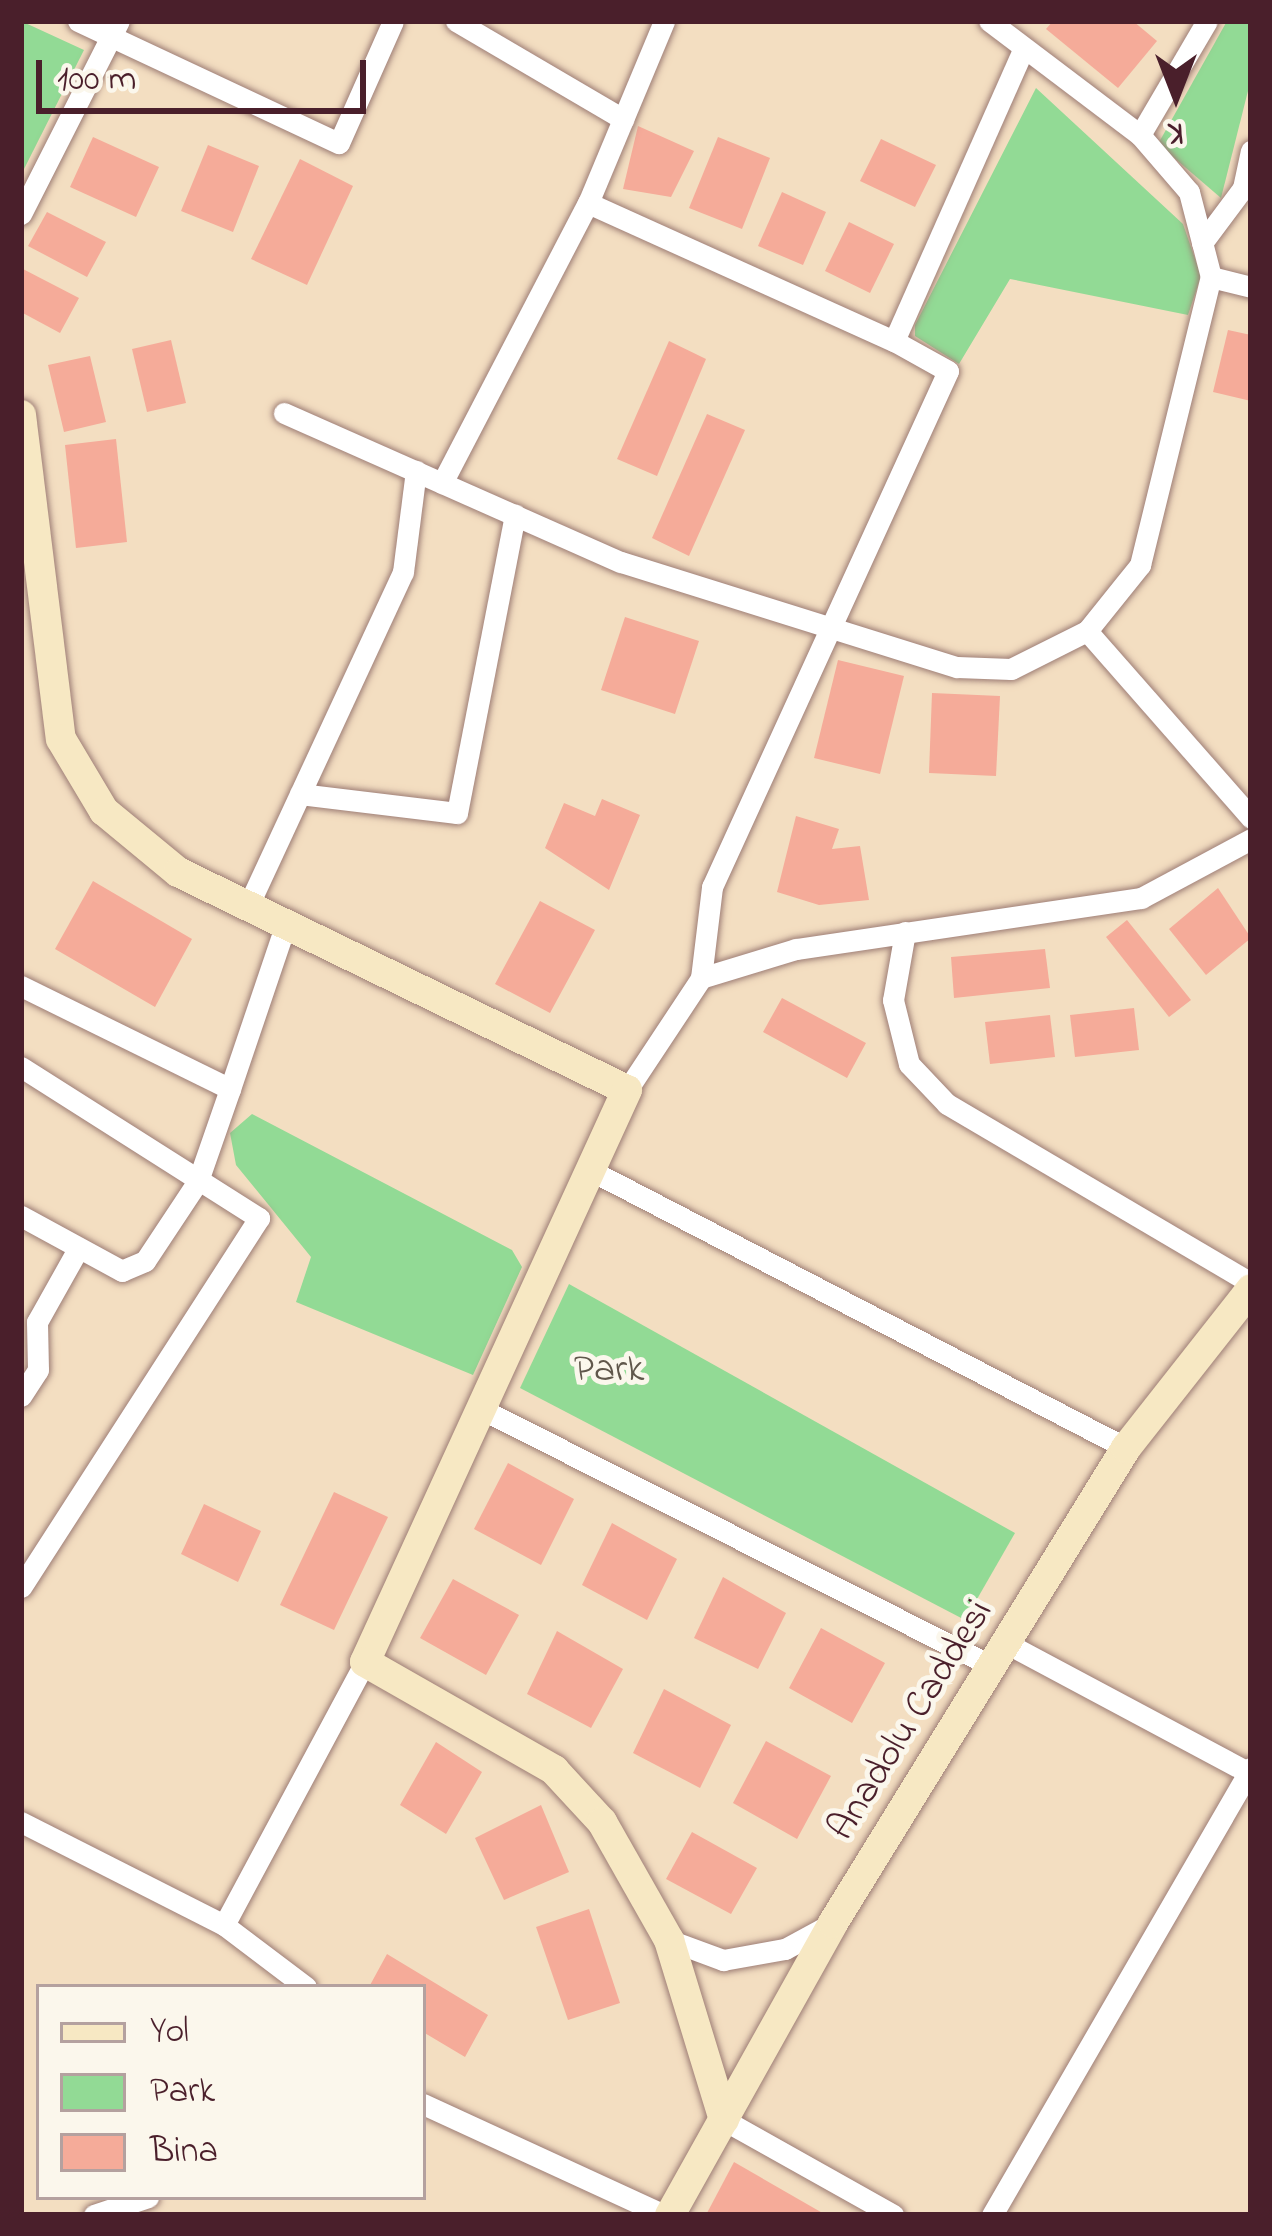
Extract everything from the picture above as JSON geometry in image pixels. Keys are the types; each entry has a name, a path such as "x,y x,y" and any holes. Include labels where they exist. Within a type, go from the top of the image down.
{"street":[{"path":"78,21 112,29 339,143 393,21"},
{"path":"456,21 623,118"},
{"path":"442,483 588,203 664,21"},
{"path":"284,413 621,562 957,667 1011,669 1087,631 1140,565 1211,277 1189,192 1140,135 1022,52 988,21"},
{"path":"1140,135 1207,21"},
{"path":"21,214 112,29"},
{"path":"894,341 1022,52"},
{"path":"1202,243 1243,188 1251,151"},
{"path":"224,1924 365,1662 627,1090 701,978 712,887 948,371 894,341 588,203"},
{"path":"1211,277 1251,287"},
{"path":"21,415 61,739 104,811 178,872 627,1090"},
{"path":"248,906 403,572 416,471"},
{"path":"300,794 457,813 515,515"},
{"path":"1087,631 1251,818"},
{"path":"701,978 905,932 1141,898 1251,839"},
{"path":"21,1216 122,1271 145,1261 198,1181 286,924"},
{"path":"905,932 898,1021 909,1064 947,1104 1251,1286"},
{"path":"21,986 230,1089"},
{"path":"21,1067 179,1159 198,1181 260,1218 21,1588"},
{"path":"590,1170 1126,1448"},
{"path":"21,1396 38,1370 29,1318 78,1249"},
{"name":"Anadolu Caddesi","path":"667,2215 833,1923 1126,1448 1251,1286"},
{"path":"481,1409 1250,1771 992,2215"},
{"path":"365,1662 554,1770 602,1822 669,1940 724,2120 893,2215"},
{"path":"21,1822 224,1924 302,1984"},
{"path":"669,1940 723,1960 785,1949 833,1923"},
{"path":"426,2105 667,2215"},
{"path":"94,2215 139,2200"}],"green space":[{"path":"21,21 84,50 21,175"},
{"path":"1227,21 1251,21 1251,79 1221,198 1158,144"},
{"path":"1036,88 1183,224 1201,276 1188,315 1010,279 959,364 915,336 915,325"},
{"path":"252,1114 512,1250 522,1267 473,1375 296,1302 311,1257 236,1165 230,1133"},
{"name":"Park","path":"569,1284 1015,1533 965,1620 520,1388"}],"building":[{"path":"1053,21 1133,21 1157,41 1118,88 1046,29"},
{"path":"638,126 694,151 671,197 623,189"},
{"path":"93,137 159,167 136,217 70,187"},
{"path":"718,137 770,158 742,229 689,208"},
{"path":"881,139 936,165 915,207 860,181"},
{"path":"208,145 259,166 233,232 181,211"},
{"path":"300,159 353,186 307,285 251,259"},
{"path":"782,192 826,212 803,265 758,246"},
{"path":"47,212 106,242 87,277 28,246"},
{"path":"849,222 894,244 870,293 825,271"},
{"path":"21,268 79,298 60,333 21,312"},
{"path":"1228,330 1251,335 1251,401 1213,392"},
{"path":"171,340 186,403 147,412 132,349"},
{"path":"669,341 706,359 657,476 617,459"},
{"path":"90,356 106,422 64,432 48,365"},
{"path":"707,414 745,430 689,556 652,538"},
{"path":"116,439 127,542 76,548 65,445"},
{"path":"625,617 699,641 675,714 601,690"},
{"path":"838,660 904,676 880,774 814,758"},
{"path":"932,693 1000,696 996,776 929,773"},
{"path":"602,799 640,815 609,890 545,848 564,803 595,816"},
{"path":"796,816 839,829 832,849 860,846 869,900 819,905 777,892"},
{"path":"93,881 192,939 155,1007 55,949"},
{"path":"1218,888 1251,938 1206,975 1169,929"},
{"path":"540,901 595,930 550,1013 495,984"},
{"path":"1127,920 1191,1000 1169,1017 1106,937"},
{"path":"1045,949 1050,988 954,998 951,957"},
{"path":"782,998 866,1043 847,1078 763,1032"},
{"path":"1134,1008 1139,1050 1075,1057 1070,1015"},
{"path":"1050,1015 1055,1057 990,1064 985,1022"},
{"path":"508,1463 574,1499 541,1565 474,1529"},
{"path":"334,1492 388,1517 334,1630 280,1605"},
{"path":"204,1504 261,1531 238,1582 181,1554"},
{"path":"612,1523 677,1559 647,1620 582,1585"},
{"path":"723,1577 786,1613 758,1669 694,1638"},
{"path":"453,1579 519,1615 486,1675 420,1638"},
{"path":"821,1628 885,1663 852,1723 789,1688"},
{"path":"557,1631 623,1669 591,1728 527,1694"},
{"path":"664,1689 731,1725 700,1788 633,1753"},
{"path":"766,1741 831,1776 797,1839 733,1803"},
{"path":"436,1742 482,1772 446,1834 400,1805"},
{"path":"541,1805 569,1872 504,1900 475,1838"},
{"path":"692,1832 757,1868 731,1914 666,1879"},
{"path":"589,1909 620,2003 568,2020 536,1927"},
{"path":"387,1954 488,2015 465,2057 426,2034 426,1984 371,1984"},
{"path":"734,2162 826,2215 707,2213"}]}
